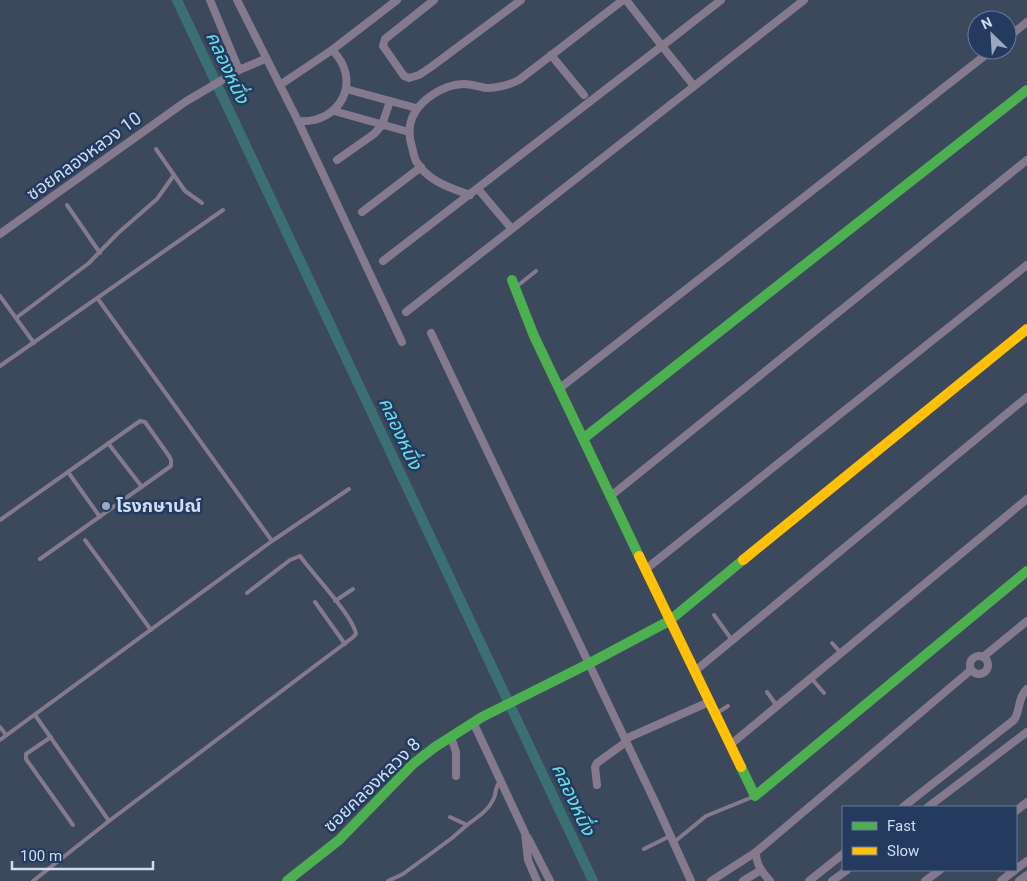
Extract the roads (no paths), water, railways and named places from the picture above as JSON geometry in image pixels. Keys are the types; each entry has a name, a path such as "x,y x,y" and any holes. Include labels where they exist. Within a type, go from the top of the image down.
{"street":[{"path":"210,0 239,70"},
{"path":"237,0 298,121 402,342"},
{"path":"280,85 332,50 397,0"},
{"path":"434,0 385,39 383,46 404,76 409,78 431,68 521,0"},
{"path":"470,195 439,183 426,174 416,161 408,132 410,120 416,108 424,100 443,88 463,84 487,88 506,86 519,80 624,0 694,86"},
{"path":"383,261 721,0"},
{"path":"406,312 804,0"},
{"path":"1017,30 1027,22"},
{"path":"298,121 309,122 324,118 334,111 342,100 346,89 344,64 332,50"},
{"path":"551,55 584,95"},
{"name":"ซอยคลองหลวง 10","path":"0,234 185,102 239,70 266,59"},
{"path":"560,388 979,60"},
{"path":"346,89 416,108"},
{"path":"584,438 1027,90"},
{"path":"337,160 374,134 382,124 390,101"},
{"path":"334,111 408,132"},
{"path":"612,495 1027,160"},
{"path":"362,212 421,167"},
{"path":"478,189 511,228"},
{"path":"646,569 1027,265"},
{"path":"513,284 534,336 612,495 669,620 754,796 1027,571"},
{"name":"ซอยคลองหลวง 8","path":"287,881 339,840 413,764 451,737 478,719 588,664 669,620 1027,330"},
{"path":"431,333 691,881"},
{"path":"695,671 1027,397"},
{"path":"730,745 1027,499"},
{"path":"983,657 1027,621"},
{"path":"977,656 983,657 987,661 987,670 979,674 971,670 970,664 972,659 977,656"},
{"path":"711,881 756,852 971,670"},
{"path":"904,806 1014,720 1018,715 1020,697 1027,689"},
{"path":"597,785 595,767 597,763 625,740 709,702"},
{"path":"478,719 525,833 550,881"},
{"path":"929,806 1027,732"},
{"path":"451,737 456,752 456,776"},
{"path":"1017,810 1027,802"},
{"path":"525,833 528,860 537,881"},
{"path":"756,852 756,860 770,881"},
{"path":"809,881 842,855"},
{"path":"743,881 761,870"},
{"path":"832,881 846,871"},
{"path":"926,881 939,871"},
{"path":"1001,881 1013,871"}],"lane":[{"path":"156,149 185,191 202,203"},
{"path":"16,318 100,253 117,234 156,200 174,175"},
{"path":"67,205 100,253"},
{"path":"0,366 223,210"},
{"path":"513,284 536,271"},
{"path":"0,296 34,344"},
{"path":"98,298 272,541"},
{"path":"0,520 140,421 145,422 169,456 171,464 168,468 100,517 80,534 40,559"},
{"path":"108,443 142,487"},
{"path":"68,472 100,517"},
{"path":"0,740 272,541 349,489"},
{"path":"85,540 151,630"},
{"path":"33,881 356,634 356,630 335,601 298,556 246,593"},
{"path":"335,601 353,589"},
{"path":"316,602 345,644"},
{"path":"714,615 732,640"},
{"path":"832,643 841,653"},
{"path":"811,678 824,693"},
{"path":"766,692 778,706"},
{"path":"715,714 728,706"},
{"path":"35,714 109,821"},
{"path":"0,727 6,735"},
{"path":"51,737 30,750 26,754 26,759 73,825"},
{"path":"388,881 404,874 484,811 492,802 496,786 502,781"},
{"path":"644,849 672,839 706,816 754,796"},
{"path":"450,817 467,825"}],"waterway":[{"name":"คลองหนึ่ง","path":"177,0 593,881"}],"place":[{"name":"โรงกษาปณ์","path":"106,506"}]}
